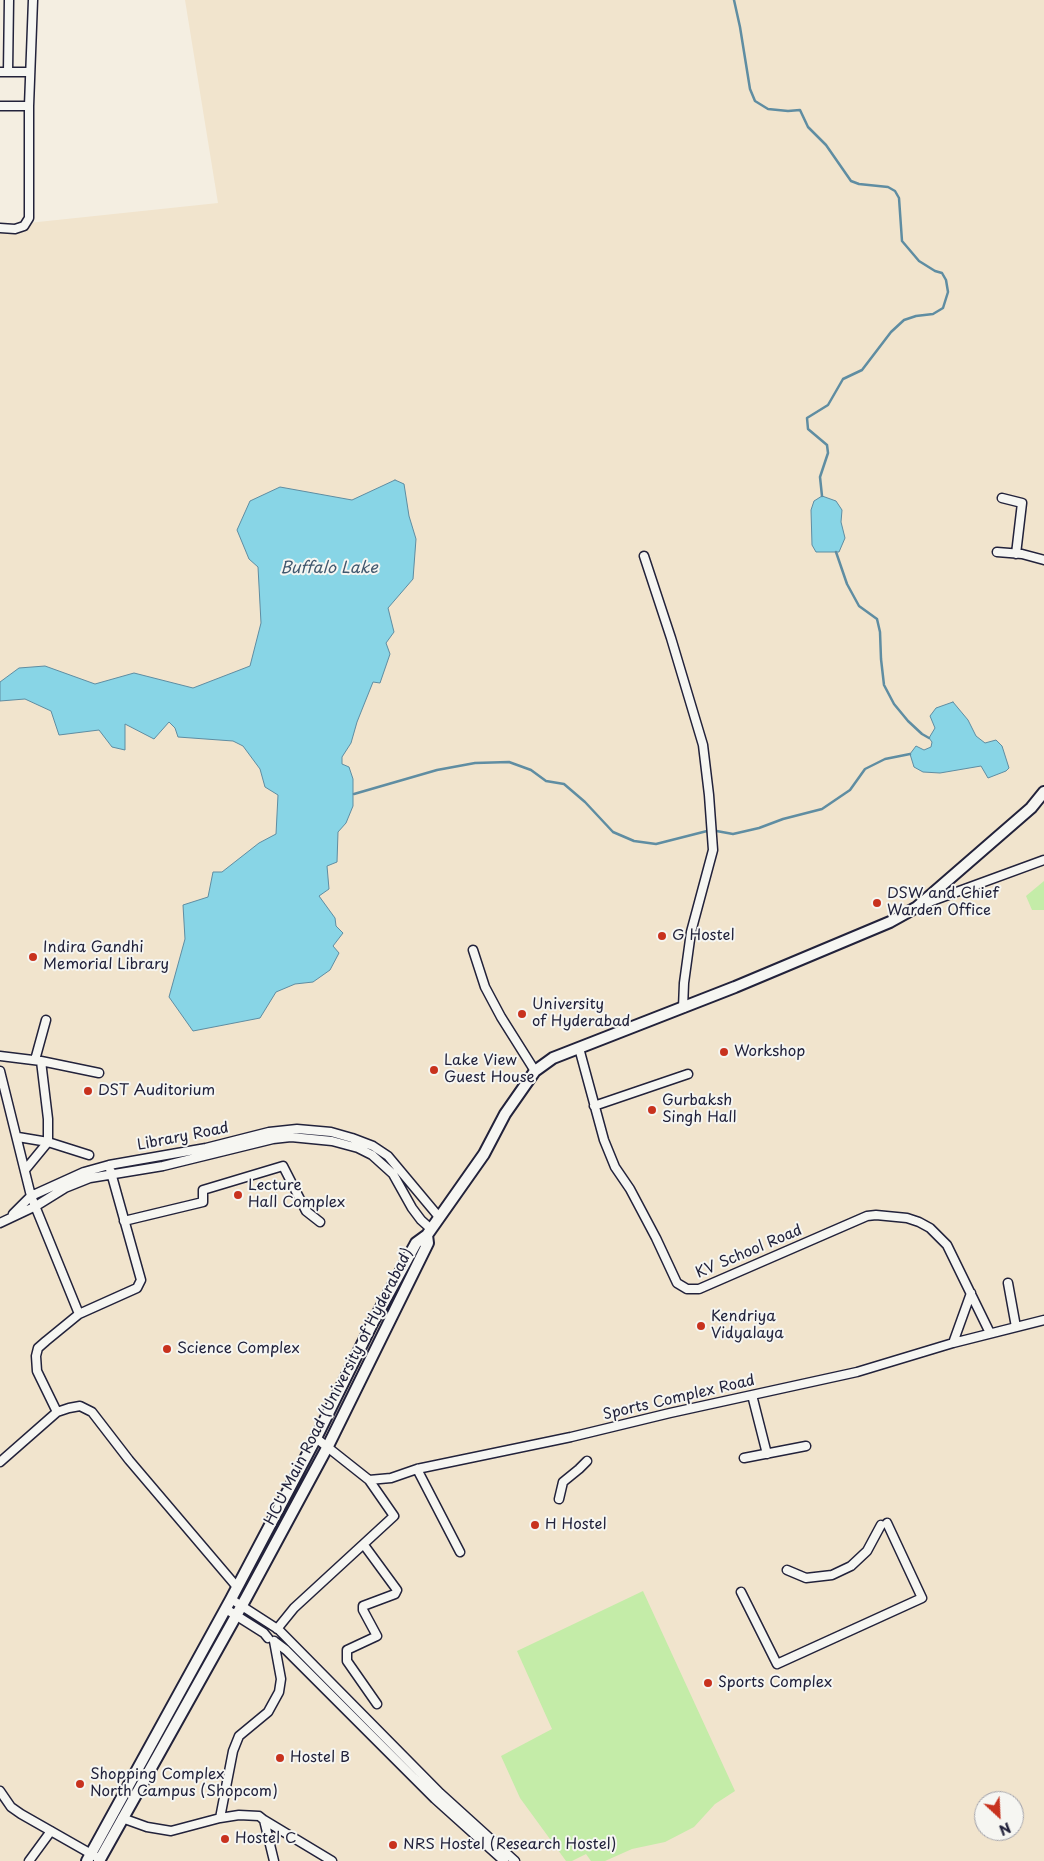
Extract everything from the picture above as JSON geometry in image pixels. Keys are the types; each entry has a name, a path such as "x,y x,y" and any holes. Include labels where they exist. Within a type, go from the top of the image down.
{"street":[{"path":"9,0 4,72 30,72"},
{"path":"0,228 15,229 24,226 29,218 29,106 32,0"},
{"path":"0,106 29,106"},
{"path":"1002,498 1022,503 1016,554"},
{"path":"998,552 1044,560"},
{"path":"644,556 672,638 702,745 709,795 713,850 691,932 684,983 683,1008"},
{"path":"917,907 1031,808 1044,792"},
{"path":"4,1221 78,1183 111,1174 194,1160 273,1140 301,1137 332,1141 358,1148 372,1155 393,1174 429,1232 484,1154 505,1114 535,1071 553,1058 683,1008 847,941 890,922 917,907 1044,860"},
{"path":"473,950 485,987 500,1017 535,1071"},
{"path":"25,1170 48,1142 48,1119 38,1060 46,1020"},
{"name":"KV School Road","path":"579,1048 604,1140 615,1167 630,1189 677,1283 687,1289 699,1289 858,1220 876,1215 907,1218 919,1222 940,1237 954,1256 990,1333"},
{"path":"0,1056 38,1060 99,1073"},
{"path":"0,1071 18,1137 31,1196 79,1314"},
{"path":"594,1106 688,1074"},
{"name":"Library Road","path":"31,1196 84,1172 108,1165 206,1148 269,1132 297,1129 332,1132 373,1146 388,1156 439,1217"},
{"path":"18,1137 48,1142 89,1155"},
{"path":"57,1412 37,1371 36,1356 38,1348 79,1314 136,1288 141,1280 108,1165"},
{"path":"124,1221 203,1202 203,1190 282,1166 306,1211 320,1222"},
{"path":"4,1221 31,1196"},
{"name":"HCU Main Road (University of Hyderabad)","path":"94,1859 316,1438 373,1322 416,1242 429,1232"},
{"name":"HCU Main Road (University of Hyderabad)","path":"94,1859 122,1818 242,1605 328,1446 428,1244 429,1232"},
{"path":"1008,1283 1016,1326"},
{"path":"953,1343 972,1293"},
{"name":"Sports Complex Road","path":"369,1480 390,1478 416,1469 571,1437 857,1372 953,1343 1044,1320"},
{"path":"752,1395 767,1454"},
{"path":"0,1462 57,1412 80,1406 92,1412 129,1460 237,1587"},
{"path":"271,1639 279,1638 278,1629 294,1608 394,1516 369,1480 316,1438"},
{"path":"744,1458 806,1446"},
{"path":"559,1499 563,1482 580,1469 586,1460"},
{"path":"416,1469 460,1552"},
{"path":"741,1592 777,1664 922,1598 884,1524 867,1551 845,1569 832,1574 806,1578 787,1570"},
{"path":"364,1545 397,1590 396,1594 363,1606 363,1610 377,1636 347,1650 347,1661 377,1704"},
{"path":"231,1599 278,1629 437,1796 515,1861"},
{"path":"226,1610 271,1639 504,1861"},
{"path":"220,1818 233,1751 239,1736 268,1712 280,1692 281,1680 271,1639"},
{"path":"0,1791 11,1807 94,1859"},
{"path":"122,1818 148,1827 171,1831 220,1818 259,1816 332,1861"},
{"path":"264,1820 274,1861"},
{"path":"29,1861 51,1831"}],"shaded area":[{"name":"University of Hyderabad","path":"185,0 1044,0 1044,1861 0,1861 0,226 218,203"}],"green space":[{"path":"1044,881 1044,910 1032,910 1026,896"},
{"path":"643,1591 735,1791 715,1804 694,1827 665,1842 632,1849 605,1861 591,1861 586,1854 572,1861 566,1861 520,1798 501,1756 552,1729 517,1651"}],"water":[{"name":"Buffalo Lake","path":"395,480 404,484 409,516 416,539 413,579 388,608 394,632 386,643 390,654 380,683 373,682 351,743 342,757 342,764 349,767 353,779 353,806 346,823 338,832 337,862 327,866 329,889 319,896 335,918 336,926 343,933 333,946 339,953 330,970 313,982 295,984 276,992 260,1018 193,1031 169,997 185,939 183,905 208,897 213,872 222,872 259,843 276,834 278,795 265,787 260,769 243,746 233,741 178,737 175,728 169,722 154,739 125,724 125,750 112,747 99,730 59,735 51,711 25,699 0,701 0,682 19,668 45,666 95,684 134,673 193,688 250,666 261,623 258,567 249,559 237,530 250,501 280,487 352,500"},
{"path":"822,496 836,501 842,510 841,522 845,538 839,552 816,552 812,545 811,510 814,501"},
{"path":"953,702 968,720 976,736 985,743 996,740 1002,746 1009,768 1006,771 988,778 981,766 940,773 923,772 914,767 910,754 916,746 924,750 931,747 932,742 929,738 935,728 930,716 936,708"}],"waterway":[{"path":"734,0 750,89 755,101 768,109 800,110 808,127 826,145 851,181 859,184 888,187 895,191 899,198 902,241 919,261 942,273 946,280 948,292 943,308 933,314 904,320 891,332 862,370 843,379 828,405 807,418 808,429 827,445 828,453 820,477 822,496"},
{"path":"836,552 847,584 859,606 877,619 880,632 884,685 894,704 908,721 929,738"},
{"path":"354,794 437,770 475,763 509,762 531,770 546,781 564,784 585,802 613,832 634,841 656,844 711,830 733,834 822,809 850,790 865,769 885,759 910,754"}],"place":[{"name":"DSW and Chief Warden Office","path":"877,903"},
{"name":"G Hostel","path":"662,936"},
{"name":"Indira Gandhi Memorial Library","path":"33,957"},
{"name":"University of Hyderabad","path":"522,1014"},
{"name":"Workshop","path":"724,1052"},
{"name":"Lake View Guest House","path":"434,1070"},
{"name":"DST Auditorium","path":"88,1091"},
{"name":"Gurbaksh Singh Hall","path":"652,1110"},
{"name":"Lecture Hall Complex","path":"238,1195"},
{"name":"Kendriya Vidyalaya","path":"701,1326"},
{"name":"Science Complex","path":"167,1349"},
{"name":"H Hostel","path":"535,1525"},
{"name":"Sports Complex","path":"708,1683"},
{"name":"Hostel B","path":"280,1758"},
{"name":"Shopping Complex North Campus (Shopcom)","path":"80,1784"},
{"name":"Hostel C","path":"225,1839"},
{"name":"NRS Hostel (Research Hostel)","path":"393,1845"}]}
